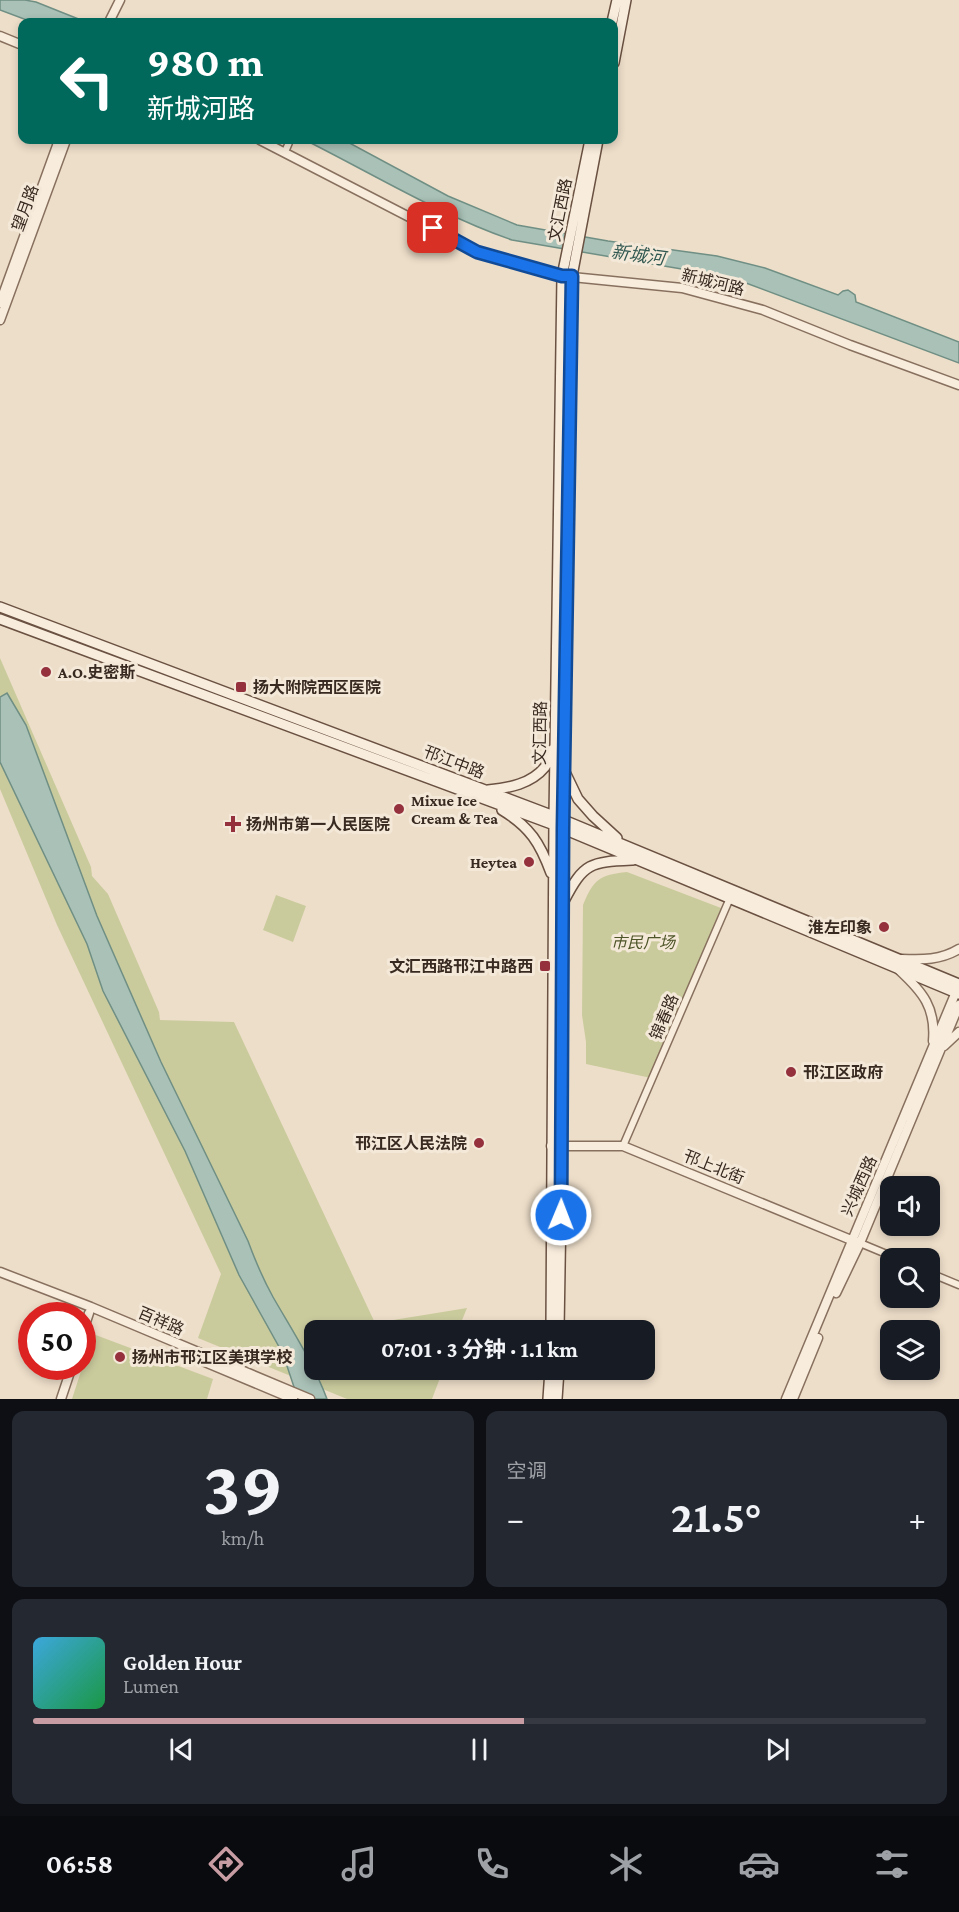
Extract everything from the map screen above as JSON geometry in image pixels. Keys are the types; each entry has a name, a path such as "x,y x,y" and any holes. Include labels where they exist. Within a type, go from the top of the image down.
{"main road":[{"path":"613,18 617,0"},
{"path":"618,42 626,0"},
{"name":"文汇西路","path":"559,1320 562,903 555,744 567,276 589,144"},
{"name":"文汇西路","path":"576,229 597,144"},
{"name":"文汇西路","path":"550,1320 554,881 564,769 567,276"},
{"name":"邗江中路","path":"0,607 485,795"},
{"name":"邗江中路","path":"0,619 623,844 958,989"},
{"path":"485,795 530,779 545,766 555,744"},
{"path":"564,769 578,799 623,844"},
{"path":"485,795 517,819 532,834 544,854 554,881"},
{"name":"邗江中路","path":"559,822 638,860 898,964"},
{"path":"562,903 575,879 588,867 608,861 638,860"},
{"path":"548,1399 549,1380"},
{"path":"557,1399 558,1380"}],"street":[{"path":"111,18 120,0"},
{"path":"0,36 18,43"},
{"name":"望月路","path":"0,303 58,144"},
{"name":"望月路","path":"0,321 65,144"},
{"name":"新城河路","path":"268,144 477,252 567,276 682,288 763,310 959,385"},
{"path":"285,152 289,144"},
{"name":"锦春路","path":"623,1146 730,898"},
{"path":"898,964 934,959 959,949"},
{"path":"898,964 919,988 930,1007 936,1051"},
{"name":"兴城西路","path":"786,1399 936,1051 958,989"},
{"name":"兴城西路","path":"936,1051 959,1005"},
{"path":"936,1051 959,1032"},
{"name":"邗上北街","path":"551,1146 623,1146 856,1241"},
{"path":"856,1241 880,1251"},
{"name":"兴城西路","path":"793,1399 856,1241"},
{"name":"百祥路","path":"0,1272 71,1302"},
{"path":"940,1277 959,1284"},
{"name":"百祥路","path":"0,1278 68,1302"},
{"name":"百祥路","path":"96,1313 292,1395 310,1399"},
{"path":"61,1399 67,1380"}],"green space":[{"path":"0,658 91,867 92,876 108,894 159,1012 160,1020 234,1022 374,1320 304,1320 304,1380 439,1380 432,1399 347,1399 198,1338 221,1274 57,925 0,789"},
{"name":"市民广场","path":"627,872 721,908 651,1078 586,1064 582,1015 583,905 594,884 599,880"},
{"path":"276,895 306,906 293,942 263,930"},
{"path":"467,1308 462,1320 393,1320"},
{"name":"扬州市邗江区美琪学校","path":"96,1335 213,1379 207,1399 72,1399 78,1380 96,1380"}],"water":[{"path":"0,0 25,0 76,18 21,18 0,10"},
{"name":"新城河","path":"313,144 351,144 448,196 517,225 608,241 717,256 765,268 838,295 848,290 855,295 856,302 959,342 959,363 746,283 705,273 512,240 433,206"},
{"path":"7,693 26,725 97,916 161,1062 266,1283 304,1350 304,1380 319,1380 327,1399 298,1399 283,1354 239,1275 185,1151 103,991 87,944 0,762 0,697"}],"place":[{"name":"A.O.史密斯","path":"46,672"},
{"name":"扬大附院西区医院","path":"241,687"},
{"name":"Mixue Ice Cream & Tea","path":"399,809"},
{"name":"扬州市第一人民医院","path":"233,824"},
{"name":"Heytea","path":"529,862"},
{"name":"淮左印象","path":"884,927"},
{"name":"文汇西路邗江中路西","path":"545,966"},
{"name":"邗江区政府","path":"791,1072"},
{"name":"邗江区人民法院","path":"479,1143"},
{"name":"扬州市邗江区美琪学校","path":"120,1357"}],"route":[{"path":"433,228 477,252 562,276 572,276 563,828 561,1215"}]}
